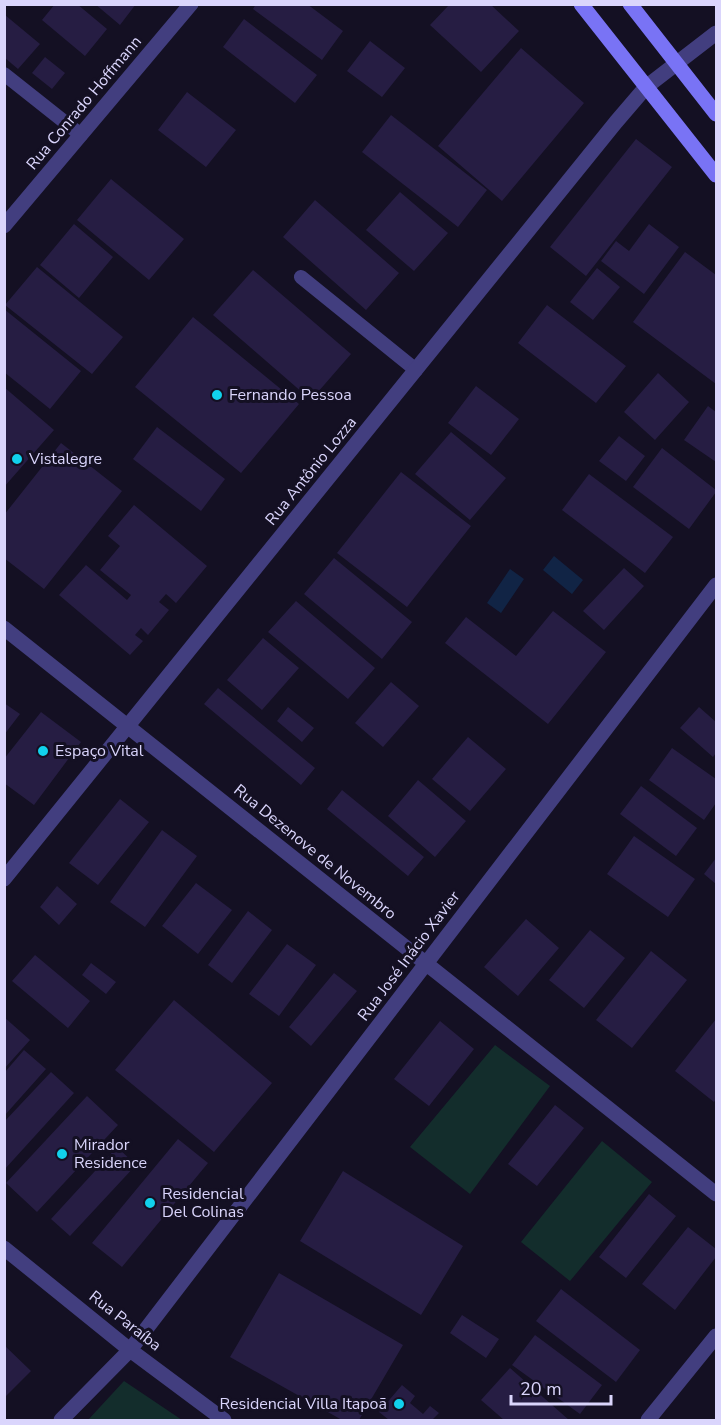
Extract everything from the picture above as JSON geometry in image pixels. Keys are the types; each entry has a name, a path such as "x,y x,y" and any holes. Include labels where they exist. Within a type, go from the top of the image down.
{"main road":[{"path":"581,4 717,175"},
{"path":"630,4 717,114"}],"street":[{"name":"Rua Conrado Hoffmann","path":"4,225 191,4"},
{"path":"676,64 717,33"},
{"name":"Rua Antônio Lozza","path":"4,879 646,87 676,64"},
{"name":"Rua José Inácio Xavier","path":"61,1420 130,1350 717,585"},
{"name":"Rua Dezenove de Novembro","path":"4,628 717,1194"},
{"name":"Rua Paraíba","path":"4,1248 130,1350 224,1420"},
{"path":"648,1420 717,1336"}],"lane":[{"path":"4,74 81,135"},
{"path":"301,277 416,370"}],"green space":[{"path":"495,1045 550,1086 470,1194 410,1147"},
{"path":"602,1141 652,1182 570,1281 521,1242"},
{"path":"124,1381 182,1420 88,1420"}],"water":[{"path":"554,556 583,580 572,594 543,570"},
{"path":"510,569 524,579 501,613 487,603"}],"building":[{"path":"55,4 77,4 107,29 85,56 42,20"},
{"path":"95,4 136,4 120,25"},
{"path":"256,4 307,4 343,31 322,60 253,9"},
{"path":"449,5 491,5 519,31 481,72 430,25"},
{"path":"5,15 40,44 18,69 5,58"},
{"path":"244,19 317,75 295,103 223,47"},
{"path":"370,41 405,68 382,97 347,71"},
{"path":"521,48 584,103 502,201 438,146"},
{"path":"45,57 65,73 52,89 32,73"},
{"path":"187,92 236,130 206,167 158,130"},
{"path":"391,115 487,190 458,227 362,152"},
{"path":"636,139 672,167 586,276 550,247"},
{"path":"111,179 184,239 149,280 77,220"},
{"path":"400,192 448,233 414,271 366,230"},
{"path":"315,200 399,273 366,310 283,237"},
{"path":"74,224 113,257 79,298 40,265"},
{"path":"649,224 679,247 644,294 601,261 616,241 629,251"},
{"path":"685,252 716,275 716,384 633,322"},
{"path":"37,267 123,337 92,374 5,305"},
{"path":"597,268 620,287 593,320 570,302"},
{"path":"253,270 351,354 311,400 213,315"},
{"path":"547,305 626,366 596,403 518,343"},
{"path":"4,309 81,371 50,409 4,372"},
{"name":"Fernando Pessoa","path":"193,317 299,404 241,473 135,387"},
{"path":"658,373 689,402 655,440 624,412"},
{"path":"476,386 519,419 491,455 448,423"},
{"name":"Vistalegre","path":"4,387 54,430 4,487"},
{"path":"708,406 716,412 716,462 684,440"},
{"path":"157,427 225,479 201,511 133,459"},
{"path":"451,432 506,478 470,520 415,474"},
{"path":"619,436 645,456 626,481 599,461"},
{"path":"61,443 122,491 44,589 4,558 4,515"},
{"path":"662,448 716,490 689,529 633,487"},
{"path":"401,472 471,526 407,607 337,553"},
{"path":"589,474 673,537 645,573 562,510"},
{"path":"134,505 207,566 176,603 166,594 159,602 169,610 148,635 141,628 135,635 143,641 130,655 59,595 86,565 127,600 131,595 100,570 120,546 108,536"},
{"path":"334,558 412,622 382,659 304,594"},
{"path":"624,568 644,586 604,630 583,611"},
{"path":"296,601 375,668 348,699 268,632"},
{"path":"553,611 606,652 548,724 445,643 466,617 516,656"},
{"path":"263,638 299,668 262,710 227,680"},
{"path":"391,682 419,706 383,747 355,723"},
{"path":"218,688 315,768 301,785 204,704"},
{"path":"4,703 20,714 4,735"},
{"path":"288,707 314,728 302,742 277,721"},
{"path":"699,707 716,722 716,753 713,757 680,728"},
{"name":"Espaço Vital","path":"41,712 81,742 34,805 4,783 4,759"},
{"path":"468,737 506,769 470,811 432,779"},
{"path":"672,748 716,779 716,803 704,820 649,780"},
{"path":"418,780 466,821 435,857 388,816"},
{"path":"641,786 697,828 676,856 620,814"},
{"path":"342,790 424,857 408,876 327,809"},
{"path":"120,799 149,822 98,885 69,863"},
{"path":"162,830 197,856 145,927 110,902"},
{"path":"634,836 695,879 668,917 607,874"},
{"path":"716,858 716,884 704,874"},
{"path":"196,883 232,910 198,954 162,926"},
{"path":"57,886 77,904 59,925 40,907"},
{"path":"248,911 272,930 232,983 208,965"},
{"path":"526,919 559,948 518,996 484,967"},
{"path":"590,930 625,958 584,1008 549,980"},
{"path":"287,944 316,965 279,1016 249,994"},
{"path":"651,951 687,980 632,1048 596,1020"},
{"path":"35,955 90,1001 68,1028 12,981"},
{"path":"91,963 116,982 106,994 82,975"},
{"path":"334,973 357,991 311,1046 289,1027"},
{"path":"174,1000 272,1083 214,1152 115,1070"},
{"path":"4,1017 30,1040 4,1069"},
{"path":"716,1019 716,1099 714,1102 675,1071"},
{"path":"440,1021 474,1049 429,1106 394,1079"},
{"path":"24,1050 46,1069 5,1115 5,1072"},
{"path":"51,1072 74,1093 4,1170 4,1122"},
{"name":"Mirador Residence","path":"87,1096 118,1125 37,1212 6,1183"},
{"path":"555,1105 584,1128 537,1186 508,1164"},
{"name":"Residencial Del Colinas","path":"178,1139 208,1163 122,1267 92,1243"},
{"path":"117,1147 136,1165 70,1236 51,1219"},
{"path":"343,1171 463,1246 421,1315 300,1241"},
{"path":"649,1194 676,1216 626,1278 599,1257"},
{"path":"688,1227 716,1249 716,1257 675,1310 642,1284"},
{"path":"279,1273 403,1345 359,1420 342,1420 230,1357"},
{"path":"561,1289 640,1350 616,1382 536,1321"},
{"path":"462,1315 499,1339 486,1358 450,1333"},
{"path":"535,1335 602,1385 580,1414 512,1365"},
{"path":"4,1345 31,1371 4,1398"},
{"path":"510,1368 569,1420 504,1420 481,1400"},
{"name":"Residencial Villa Itapoã","path":"402,1385 415,1396 410,1403 423,1414 430,1406 439,1413 432,1420 389,1420 379,1412"}],"place":[{"name":"Fernando Pessoa","path":"217,395"},
{"name":"Vistalegre","path":"17,459"},
{"name":"Espaço Vital","path":"43,751"},
{"name":"Mirador Residence","path":"62,1154"},
{"name":"Residencial Del Colinas","path":"150,1203"},
{"name":"Residencial Villa Itapoã","path":"399,1404"}]}
